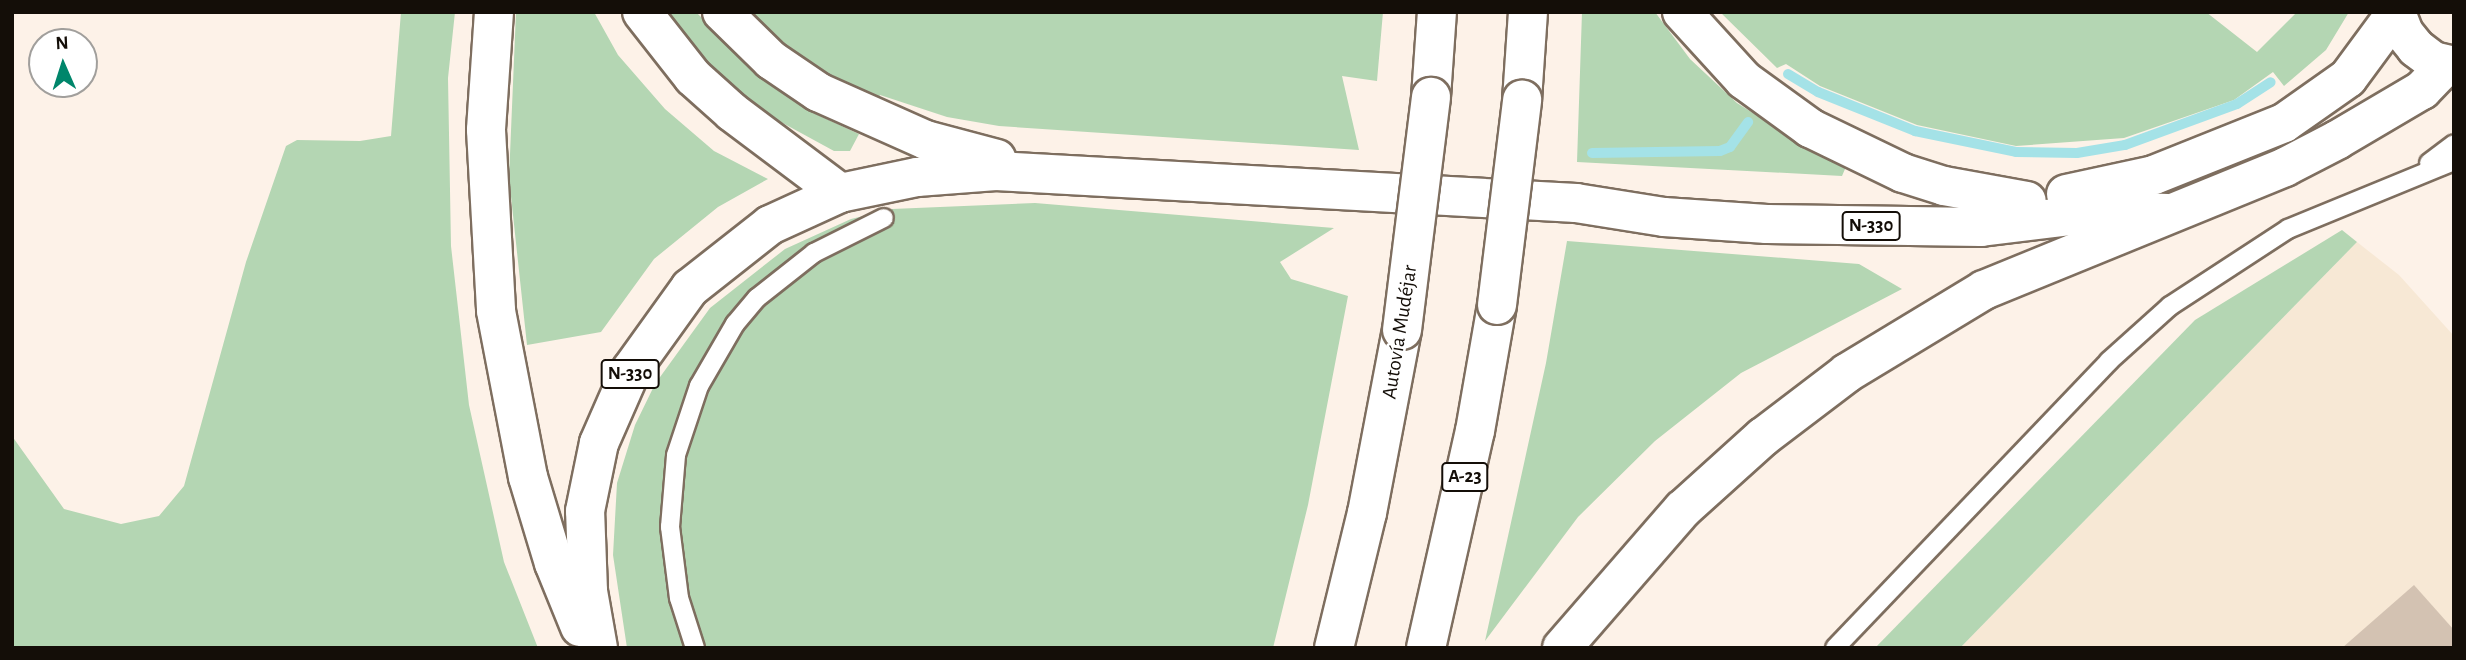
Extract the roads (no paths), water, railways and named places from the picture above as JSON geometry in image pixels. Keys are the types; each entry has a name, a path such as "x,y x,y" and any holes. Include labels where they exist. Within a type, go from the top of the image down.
{"highway":[{"path":"494,12 486,130 495,311 528,477 565,595 592,648"},
{"path":"642,12 658,38 722,104 840,193"},
{"path":"722,12 771,60 818,92 880,123 964,151 1065,174"},
{"name":"Autovía Mudéjar","path":"1334,648 1367,513 1402,330 1431,97 1437,12"},
{"name":"A-23","path":"1426,648 1475,432 1497,305 1522,100 1528,12"},
{"path":"1682,12 1744,80 1822,134 1903,173 1944,186 2027,201"},
{"path":"2396,13 2416,48 2450,65"},
{"name":"N-330","path":"1576,203 1666,198 1913,206 2027,201 2154,175 2284,123 2348,78 2396,13"},
{"name":"N-330","path":"598,648 588,591 585,512 599,443 631,370 659,326 699,281 770,225 840,193 957,173 1065,174 1576,203 1664,217 1853,226 1981,227 2112,211 2167,214 2285,167 2337,140 2422,90 2450,65"},
{"path":"1562,648 1683,509 1802,405 1920,326 1984,290 2167,214"}],"lane":[{"path":"2412,175 2454,144"},
{"path":"1835,648 2139,331 2244,254 2309,219 2412,175 2454,161"},
{"path":"695,648 679,598 670,527 676,455 699,386 728,334 757,298 814,253 884,218"}],"waterway":[{"path":"1788,74 1818,92 1915,131 2016,152 2077,153 2125,145 2237,104 2271,82"},
{"path":"1592,153 1720,151 1730,147 1748,122"}]}
